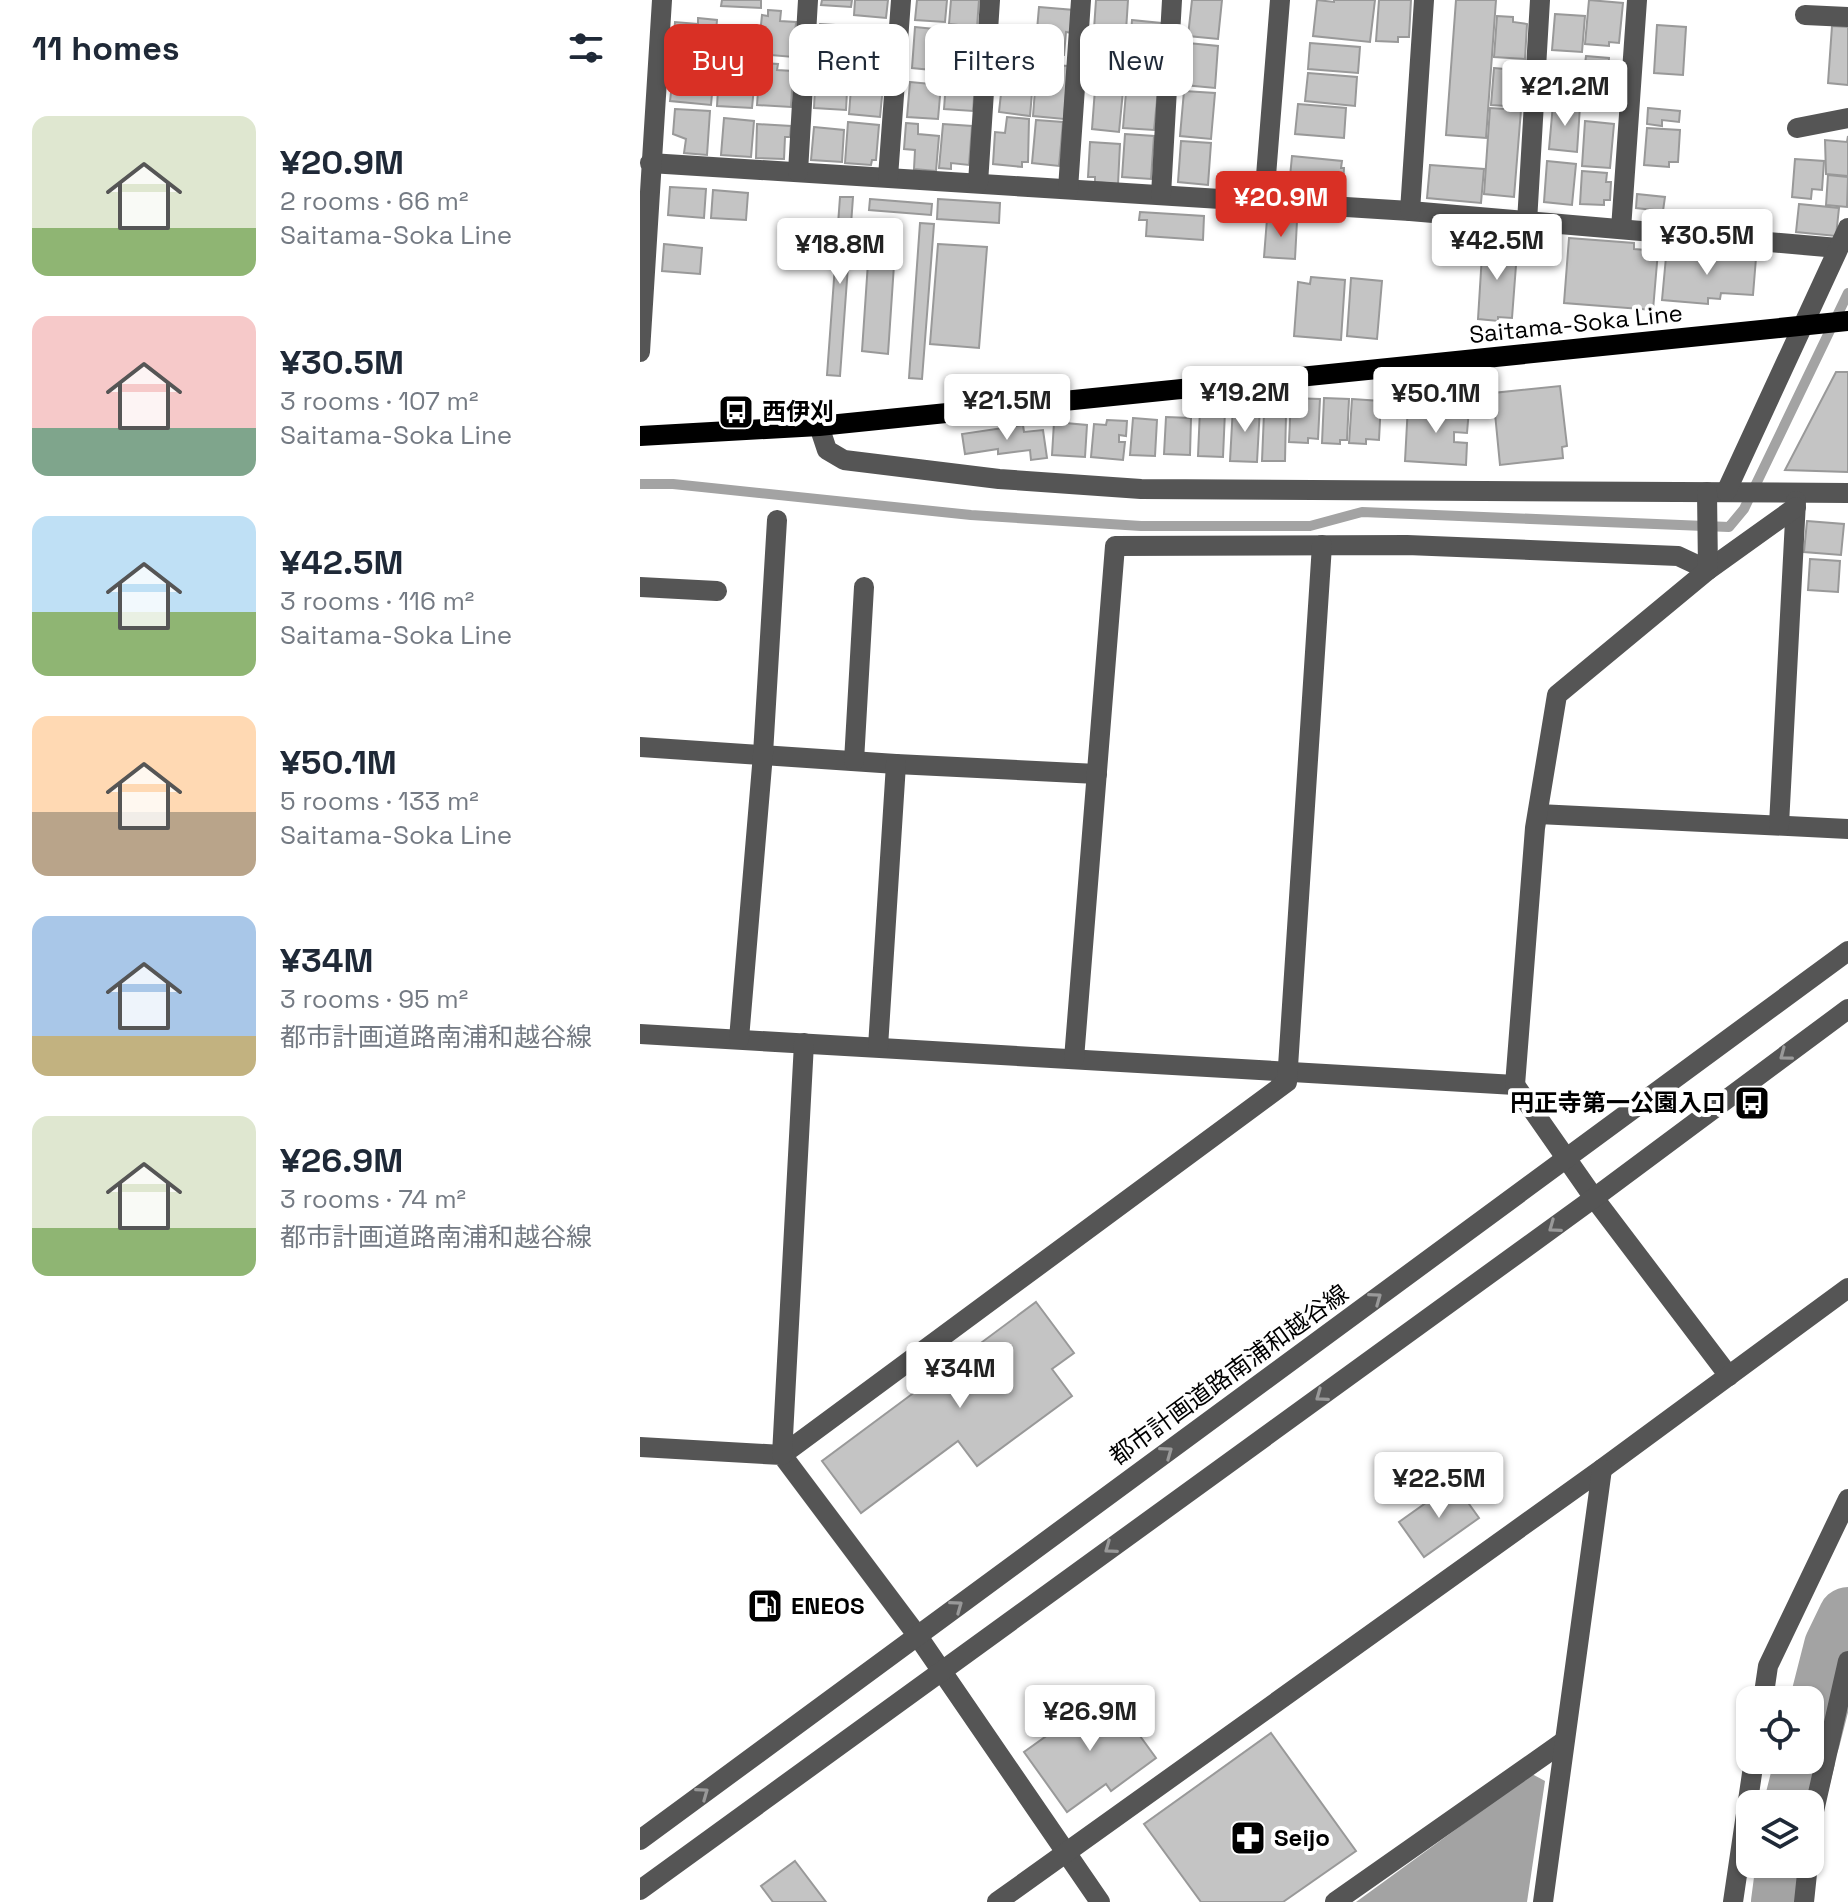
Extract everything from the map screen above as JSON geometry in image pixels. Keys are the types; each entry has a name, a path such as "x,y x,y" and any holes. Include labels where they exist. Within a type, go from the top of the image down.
{"main road":[{"name":"Saitama-Soka Line","path":"640,436 819,426 1848,321"}],"street":[{"path":"798,172 808,0"},
{"path":"888,177 901,0"},
{"path":"978,183 990,0"},
{"path":"1068,189 1081,0"},
{"path":"1161,195 1172,0"},
{"path":"1264,201 1280,0"},
{"path":"1410,211 1424,0"},
{"path":"1527,222 1540,0"},
{"path":"1621,229 1637,0"},
{"path":"640,352 650,163 647,107 654,9"},
{"path":"1805,15 1848,17"},
{"path":"1797,128 1848,118"},
{"path":"650,163 1410,211 1838,248"},
{"path":"1708,570 1716,492 1808,326 1848,228"},
{"path":"819,426 827,450 844,460 1015,481 1141,489 1716,492 1796,500 1848,493"},
{"path":"1729,1376 1594,1198 1515,1085 1538,814 1557,695 1796,500"},
{"path":"1779,825 1796,500"},
{"path":"739,1039 763,754 777,520"},
{"path":"640,1447 782,1455 1287,1082 1322,545"},
{"path":"1074,1059 1115,546 1407,545 1678,556 1708,570"},
{"path":"640,587 717,591"},
{"path":"854,761 864,587"},
{"path":"640,747 1097,774"},
{"path":"878,1047 896,764"},
{"path":"1538,814 1848,829"},
{"name":"都市計画道路南浦和越谷線","path":"640,1840 1848,951"},
{"path":"640,1890 1594,1198 1848,1009"},
{"path":"640,1034 1515,1085"},
{"path":"804,1043 782,1455 917,1635 1100,1902"},
{"path":"997,1902 1602,1469 1848,1288"},
{"path":"1543,1902 1602,1469"},
{"path":"1765,1686 1768,1666 1848,1499"},
{"path":"1819,1790 1844,1690 1848,1661"},
{"path":"1335,1902 1563,1742"},
{"path":"1733,1902 1752,1774"},
{"path":"1804,1902 1807,1878"}],"shaded area":[{"path":"1532,1774 1545,1781 1527,1902 1356,1902"}],"building":[{"path":"722,0 761,0 761,8 721,6"},
{"path":"822,0 852,0 851,7 821,5"},
{"path":"855,0 888,0 886,18 854,15"},
{"path":"917,0 947,0 945,22 915,20"},
{"path":"951,0 979,0 977,24 949,24"},
{"path":"1096,0 1128,0 1126,24 1094,24"},
{"path":"1192,0 1222,0 1218,39 1193,36 1193,24 1189,24"},
{"path":"1317,0 1375,0 1370,42 1313,36"},
{"path":"1379,0 1411,0 1409,37 1398,37 1398,42 1376,41"},
{"path":"1456,0 1496,0 1486,138 1446,135"},
{"path":"1589,0 1623,3 1619,43 1609,42 1609,46 1585,44"},
{"path":"1039,7 1074,10 1072,33 1066,32 1064,55 1064,24 1038,24"},
{"path":"768,10 781,11 780,21 796,22 789,24 789,57 773,55 773,24 761,24 762,15 768,16"},
{"path":"1555,14 1585,16 1582,52 1552,50"},
{"path":"1497,16 1513,17 1513,22 1527,24 1525,59 1494,57"},
{"path":"698,18 717,20 717,24 698,24"},
{"path":"1132,20 1161,23 1161,24 1132,24"},
{"path":"1657,25 1686,27 1683,75 1654,73"},
{"path":"1832,26 1848,27 1848,85 1828,83"},
{"path":"915,27 925,28 925,69 912,68"},
{"path":"1310,43 1360,47 1358,73 1308,69"},
{"path":"1193,44 1218,46 1215,88 1193,86"},
{"path":"1586,56 1609,58 1606,96 1588,94 1590,73 1584,72"},
{"path":"773,64 778,64 777,70 789,71 791,107 757,105 758,96 773,96"},
{"path":"1557,64 1583,66 1581,101 1555,99"},
{"path":"1064,66 1068,66 1064,119 1033,116 1035,96 1064,96"},
{"path":"1494,68 1525,71 1522,107 1491,105"},
{"path":"1308,73 1357,77 1355,106 1305,101"},
{"path":"910,82 925,83 925,96 940,96 938,119 907,117"},
{"path":"1193,92 1215,93 1211,139 1180,136 1184,96 1193,96"},
{"path":"671,96 712,96 711,105 670,101"},
{"path":"718,96 753,96 752,108 717,106"},
{"path":"815,96 847,96 846,110 814,108"},
{"path":"850,96 882,96 880,117 849,114"},
{"path":"945,96 974,96 973,111 944,109"},
{"path":"1001,96 1032,96 1030,116 999,112"},
{"path":"1094,96 1123,96 1119,132 1092,129"},
{"path":"1126,96 1157,96 1154,130 1123,128"},
{"path":"1298,104 1346,108 1344,138 1295,134"},
{"path":"1553,104 1580,106 1577,152 1549,149"},
{"path":"1490,108 1521,110 1514,197 1484,194"},
{"path":"1648,108 1680,111 1679,122 1662,120 1662,126 1647,124"},
{"path":"675,109 710,111 707,155 684,153 686,139 673,134"},
{"path":"1007,117 1029,119 1028,162 1022,162 1022,167 993,164 995,132 1005,133"},
{"path":"724,118 754,121 751,157 721,155"},
{"path":"1036,120 1063,122 1059,166 1032,163"},
{"path":"1585,121 1614,124 1610,168 1582,166"},
{"path":"848,122 879,125 876,160 872,160 871,165 845,163"},
{"path":"906,123 918,124 918,134 939,136 936,171 914,169 915,150 904,149"},
{"path":"757,124 791,126 790,137 785,137 784,159 756,158"},
{"path":"943,124 972,126 969,165 951,163 951,169 939,168"},
{"path":"814,127 844,130 842,162 811,160"},
{"path":"1647,128 1680,130 1678,162 1669,162 1669,167 1644,165"},
{"path":"1125,134 1154,136 1151,179 1122,177"},
{"path":"1848,136 1848,176 1826,174 1825,140 1847,142"},
{"path":"1181,141 1211,143 1208,185 1178,182"},
{"path":"1090,142 1120,144 1118,184 1095,182 1095,177 1088,177"},
{"path":"1292,156 1342,161 1342,199 1297,194 1297,188 1289,187"},
{"path":"1795,159 1824,161 1822,190 1812,189 1811,199 1792,197"},
{"path":"1547,161 1576,164 1572,205 1544,202"},
{"path":"1430,165 1484,169 1481,203 1427,198"},
{"path":"1582,171 1607,173 1606,182 1611,182 1610,200 1604,200 1604,205 1580,204"},
{"path":"1828,175 1848,177 1847,207 1826,205"},
{"path":"670,187 706,189 704,218 668,215"},
{"path":"713,190 748,193 746,220 711,218"},
{"path":"1637,194 1665,197 1663,211 1636,208"},
{"path":"840,197 853,197 840,376 827,375"},
{"path":"870,199 932,204 931,215 869,210"},
{"path":"938,199 1000,203 999,223 937,219"},
{"path":"1799,204 1839,208 1836,236 1796,232"},
{"path":"1140,212 1204,216 1203,240 1146,236 1147,220 1139,220"},
{"path":"1267,219 1297,221 1295,259 1264,257"},
{"path":"920,223 934,224 922,379 909,378"},
{"path":"870,233 896,235 888,354 862,351"},
{"path":"1569,238 1634,243 1634,249 1658,251 1653,310 1564,303"},
{"path":"1483,239 1500,240 1499,250 1517,252 1512,318 1498,317 1498,321 1478,319"},
{"path":"664,244 702,248 700,274 662,271"},
{"path":"938,244 987,247 979,348 930,344"},
{"path":"1679,252 1756,258 1753,295 1721,293 1720,299 1708,298 1708,304 1662,300 1666,257 1678,258"},
{"path":"1311,277 1345,280 1341,340 1294,336 1298,282 1310,284"},
{"path":"1351,278 1382,281 1377,339 1347,336"},
{"path":"1836,372 1848,372 1848,472 1785,470"},
{"path":"1560,386 1567,446 1562,447 1563,458 1500,465 1493,393"},
{"path":"1291,398 1320,399 1318,439 1308,438 1308,443 1289,442"},
{"path":"1324,398 1349,399 1347,440 1340,440 1340,444 1322,443"},
{"path":"1352,399 1381,401 1379,440 1366,439 1366,444 1349,443"},
{"path":"1408,405 1469,409 1467,433 1454,432 1454,442 1467,443 1466,465 1405,461"},
{"path":"1233,406 1260,407 1257,462 1230,461"},
{"path":"1200,409 1225,411 1223,457 1198,456"},
{"path":"1264,413 1286,414 1285,461 1262,461"},
{"path":"1166,417 1191,418 1190,455 1164,454"},
{"path":"1133,418 1157,420 1155,456 1130,455"},
{"path":"1107,420 1127,421 1126,436 1119,435 1119,442 1125,442 1123,460 1091,457 1094,424 1106,425"},
{"path":"1054,422 1087,425 1085,457 1052,455"},
{"path":"1023,425 1024,432 1043,430 1047,458 1031,460 1030,450 998,454 998,449 965,454 962,434"},
{"path":"1807,521 1844,524 1841,555 1804,552"},
{"path":"1810,559 1840,561 1838,592 1808,590"},
{"path":"1036,1302 1074,1353 1052,1369 1072,1396 977,1466 958,1441 861,1513 822,1461"},
{"path":"1454,1483 1479,1518 1424,1557 1399,1522"},
{"path":"1108,1692 1156,1758 1111,1791 1106,1784 1067,1812 1024,1752"},
{"path":"1271,1733 1356,1851 1283,1902 1201,1902 1144,1824"},
{"path":"795,1861 826,1902 773,1902 761,1886"}],"waterway":[{"path":"640,484 673,484 971,515 1141,526 1310,526 1362,512 1729,527 1744,509 1848,293"},
{"path":"1824,1686 1834,1646 1848,1617"},
{"path":"1798,1790 1802,1774"},
{"path":"1781,1902 1784,1878"}],"place":[{"name":"西伊刈","path":"736,412"},
{"name":"円正寺第一公園入口","path":"1752,1103"},
{"name":"ENEOS","path":"765,1606"},
{"name":"Seijo","path":"1248,1838"}]}
